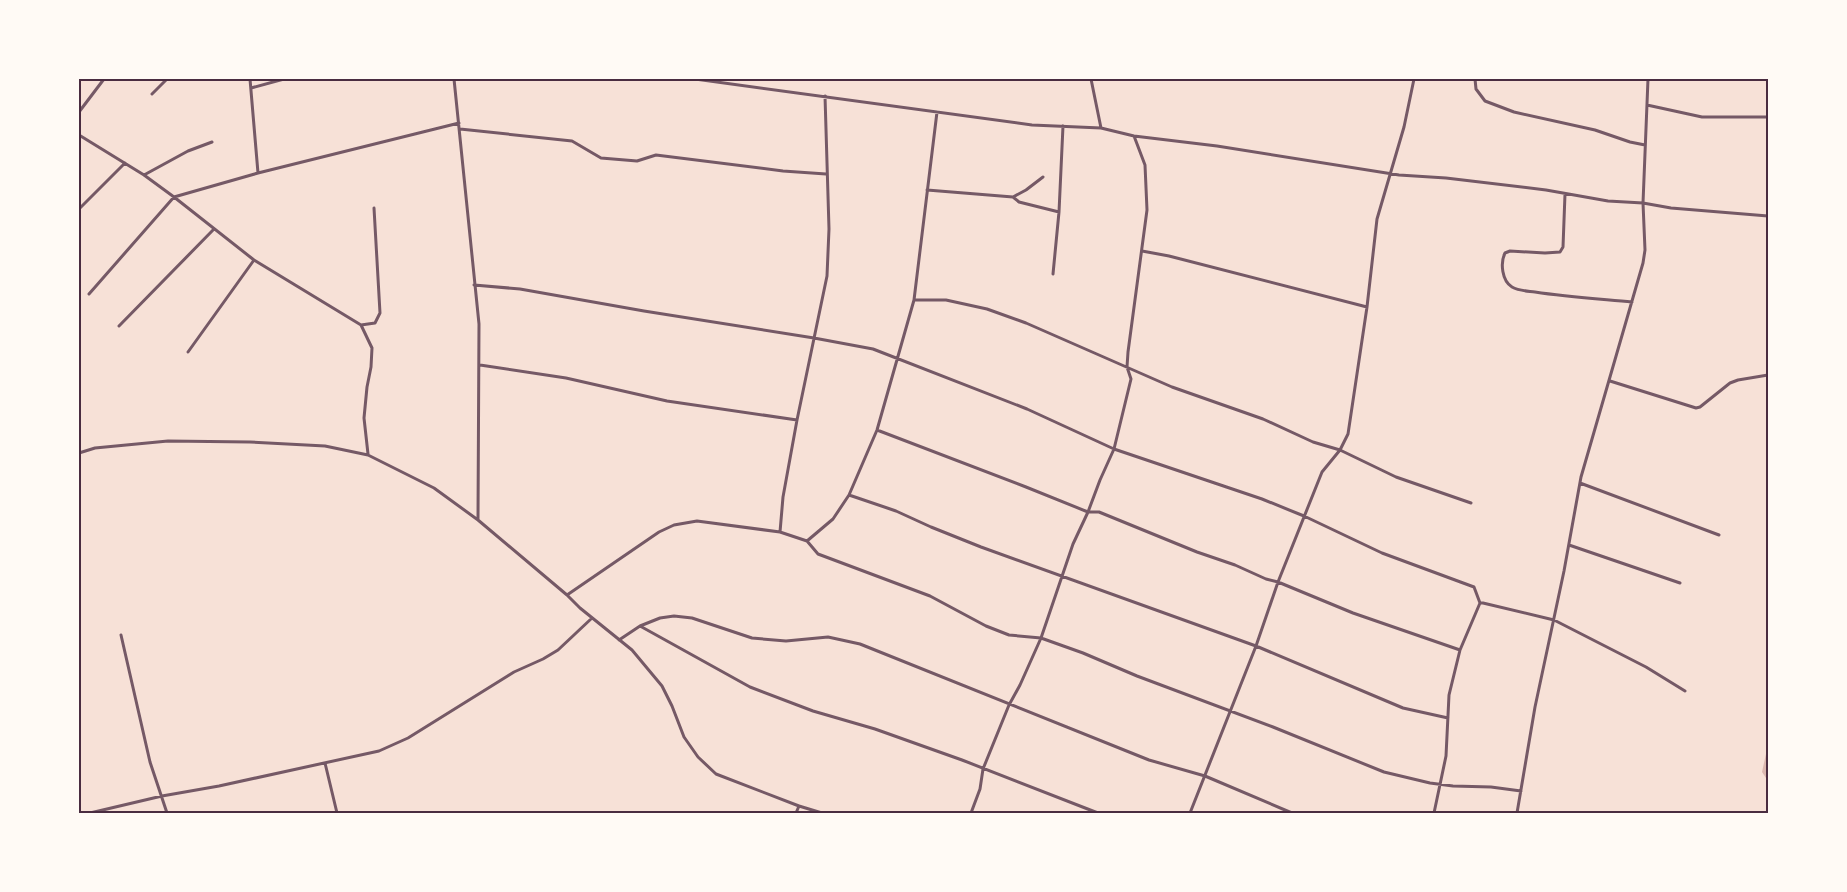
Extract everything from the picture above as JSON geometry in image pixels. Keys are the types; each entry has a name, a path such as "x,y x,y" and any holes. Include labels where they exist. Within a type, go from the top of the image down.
{"street":[{"path":"79,112 104,79"},
{"path":"152,94 167,79"},
{"path":"250,79 258,173"},
{"path":"251,88 284,79"},
{"path":"454,79 479,324 478,520"},
{"path":"695,79 1032,125 1101,128 1134,136 1218,146 1391,173 1446,178 1608,201 1768,216"},
{"path":"1091,79 1101,128"},
{"path":"1190,813 1322,472 1340,450 1346,439 1351,420 1367,307 1377,219 1404,127 1414,79"},
{"path":"1475,79 1478,95 1485,102 1514,112 1595,130 1645,145"},
{"path":"1517,813 1535,707 1580,483 1643,263 1645,250 1643,203 1648,79"},
{"path":"780,532 783,497 797,420 827,276 829,229 825,96"},
{"path":"1647,105 1702,117 1768,117"},
{"path":"807,541 833,519 849,495 877,430 899,358 914,300 937,112"},
{"path":"89,294 174,197 258,173 459,123"},
{"path":"1052,274 1059,212 1063,126"},
{"path":"460,129 572,141 601,158 637,161 656,155 782,171 826,174"},
{"path":"79,135 144,175 254,260 361,325 372,348 364,418 368,455"},
{"path":"971,813 980,789 982,769 1009,705 1041,638 1061,575 1114,449 1131,379 1127,367 1128,352 1147,210 1145,165 1134,136"},
{"path":"144,175 188,151 212,142"},
{"path":"79,209 125,163"},
{"path":"927,190 1013,197 1043,177"},
{"path":"1565,194 1563,247 1560,252 1510,251 1504,253 1502,257 1504,278 1514,289 1632,302"},
{"path":"1013,197 1019,202 1059,212"},
{"path":"361,325 376,323 380,313 374,208"},
{"path":"119,326 214,229"},
{"path":"1142,251 1169,256 1367,307"},
{"path":"188,352 254,260"},
{"path":"474,285 520,289 873,349 1027,409 1114,449 1214,481 1304,516 1382,553 1474,588 1480,603 1460,650 1449,695 1446,756 1434,813"},
{"path":"914,300 946,300 987,309 1026,323 1172,387 1231,407 1313,442 1340,450 1396,476 1471,503"},
{"path":"480,365 566,378 667,401 797,420"},
{"path":"1610,381 1696,408 1700,407 1730,383 1768,375"},
{"path":"877,430 1026,486 1088,512 1099,512 1197,552 1235,564 1269,580 1353,613 1460,650"},
{"path":"79,453 95,448 177,441 325,446 368,455 434,488 478,520 632,650 662,686 684,737 707,766 725,779 822,813"},
{"path":"1580,483 1718,535"},
{"path":"849,495 896,511 981,547 1256,646 1403,708 1448,718"},
{"path":"567,595 659,532 674,524 697,521 780,532 807,541 818,554 930,596 986,626 1008,635 1041,638 1083,653 1137,676 1273,726 1384,772 1441,785 1491,787 1522,791"},
{"path":"1569,545 1680,583"},
{"path":"1480,603 1554,620 1646,667 1684,691"},
{"path":"619,640 640,626 660,618 674,616 692,618 752,638 786,641 828,637 860,644 1149,760 1205,776 1292,813"},
{"path":"90,813 162,796 379,752 408,738 514,672 543,660 558,650 592,618"},
{"path":"640,626 750,687 813,711 920,745 1098,813"},
{"path":"121,635 150,762 167,813"},
{"path":"326,763 337,813"},
{"path":"796,813 799,806"}],"shaded area":[{"path":"1768,745 1768,781 1762,772"}]}
